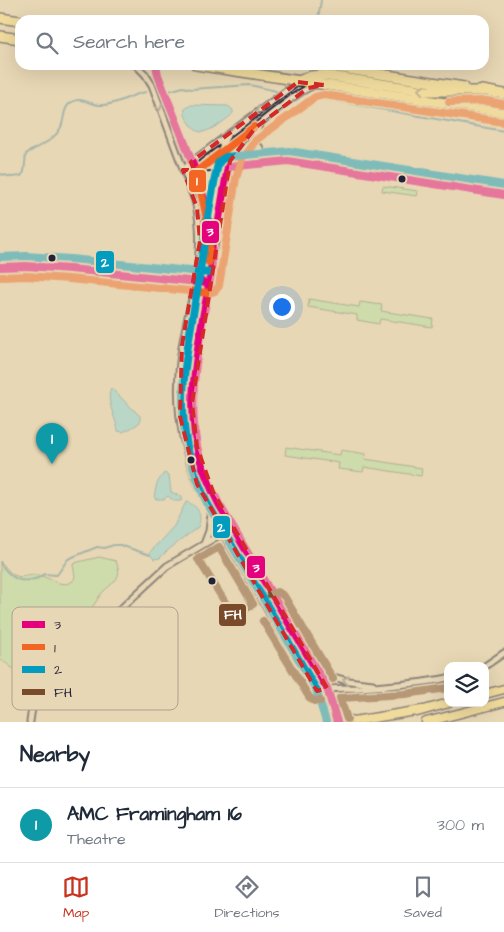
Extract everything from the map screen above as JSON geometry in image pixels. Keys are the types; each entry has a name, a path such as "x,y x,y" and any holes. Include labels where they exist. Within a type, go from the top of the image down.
{"highway":[{"path":"0,18 15,20"},
{"path":"0,36 15,38"},
{"path":"229,70 504,112"},
{"path":"354,70 504,94"},
{"path":"298,82 311,76 323,75 427,91 487,91"}],"main road":[{"path":"489,693 504,689"},
{"path":"426,722 504,702"},
{"path":"378,722 444,704"},
{"path":"333,707 342,717 354,720 422,710"}],"street":[{"path":"141,70 152,86 195,202 199,222 200,248 180,358 178,379 179,409 183,437 190,464 211,513 317,691 328,722"},
{"path":"157,70 203,195 212,248 209,284 194,377 193,419 197,447 205,473 216,498 327,688 337,722"},
{"path":"183,170 298,82"},
{"path":"211,265 228,166 232,155 240,143 260,124 308,88 324,85"},
{"path":"260,124 256,135 259,147 271,156 288,161 504,196"},
{"path":"228,166 222,159 220,152 224,141 231,132"},
{"path":"183,170 288,161"},
{"path":"0,267 15,266 108,272 209,284"},
{"path":"203,544 209,531 211,513"},
{"path":"123,607 164,569 233,527"},
{"path":"489,663 504,653"},
{"path":"312,664 332,677 384,686"},
{"path":"317,691 327,688 384,686 444,679"}],"highlighted area":[{"path":"298,82 324,85 308,88 255,128 230,161 192,403 197,447 213,492 327,688 317,691 197,484 180,416 182,345 200,241 197,208 183,170 194,170 191,162"}],"green space":[{"path":"383,186 418,191 417,196 382,191"},
{"path":"309,299 359,307 360,302 382,305 381,311 433,319 432,327 380,319 379,324 357,320 357,315 308,307"},
{"path":"286,447 340,455 341,450 366,454 365,459 422,468 421,476 364,467 363,472 338,469 339,463 285,455"},
{"path":"99,557 116,561 119,572 118,577 101,594 92,607 12,607 12,668 0,660 0,561 14,575 37,575 63,584 73,581 75,574 73,564"}],"water":[{"path":"191,105 228,106 233,110 233,113 214,127 200,132 194,128 185,113 185,109"},
{"path":"111,388 140,416 139,423 123,432 118,431 111,409 109,393"},
{"path":"164,473 169,475 171,492 182,497 181,501 174,501 168,496 164,499 156,499 154,497 157,483"},
{"path":"186,502 194,505 200,515 198,527 160,558 154,559 150,552 174,526"}],"waterway":[{"path":"319,15 321,0"},
{"path":"169,91 183,87 191,89 250,85 276,91"},
{"path":"0,174 12,177 21,176 24,172 26,154 49,141 57,134 62,126 64,113 73,101 82,100 98,105 108,105 146,92"},
{"path":"306,98 310,98 313,95"},
{"path":"312,97 504,131"},
{"path":"0,563 11,576 25,581 45,574 57,575 68,559 97,547 104,548 120,545 150,555"}],"transit line":[{"name":"3","path":"157,70 199,183 210,227 212,248 211,272 198,347 193,401 195,437 199,455 219,504 327,688 337,722"},
{"name":"1","path":"1,277 26,276 209,293 215,291 219,286 236,178 243,157 256,140 315,97 324,95 503,122"},
{"name":"1","path":"449,102 486,101 502,104"},
{"name":"1","path":"209,262 209,239 206,217 195,173 254,127"},
{"name":"2","path":"326,722 316,689 207,503 193,468 187,446 183,405 185,365 209,209 218,164 226,157 289,151 504,185"},
{"name":"3","path":"217,232 228,167 288,161 504,195"},
{"name":"2","path":"0,257 26,256 71,259 210,273"},
{"name":"3","path":"0,267 26,266 70,269 209,283"},
{"name":"FH","path":"219,547 253,604 233,615 198,559 219,547"},
{"name":"FH","path":"270,594 278,592 284,596 333,679"},
{"name":"FH","path":"263,621 309,697 314,701 320,701"},
{"name":"FH","path":"347,719 340,698 405,694 444,689"}],"place":[{"name":"AMC Framingham 16","path":"52,464"}]}
